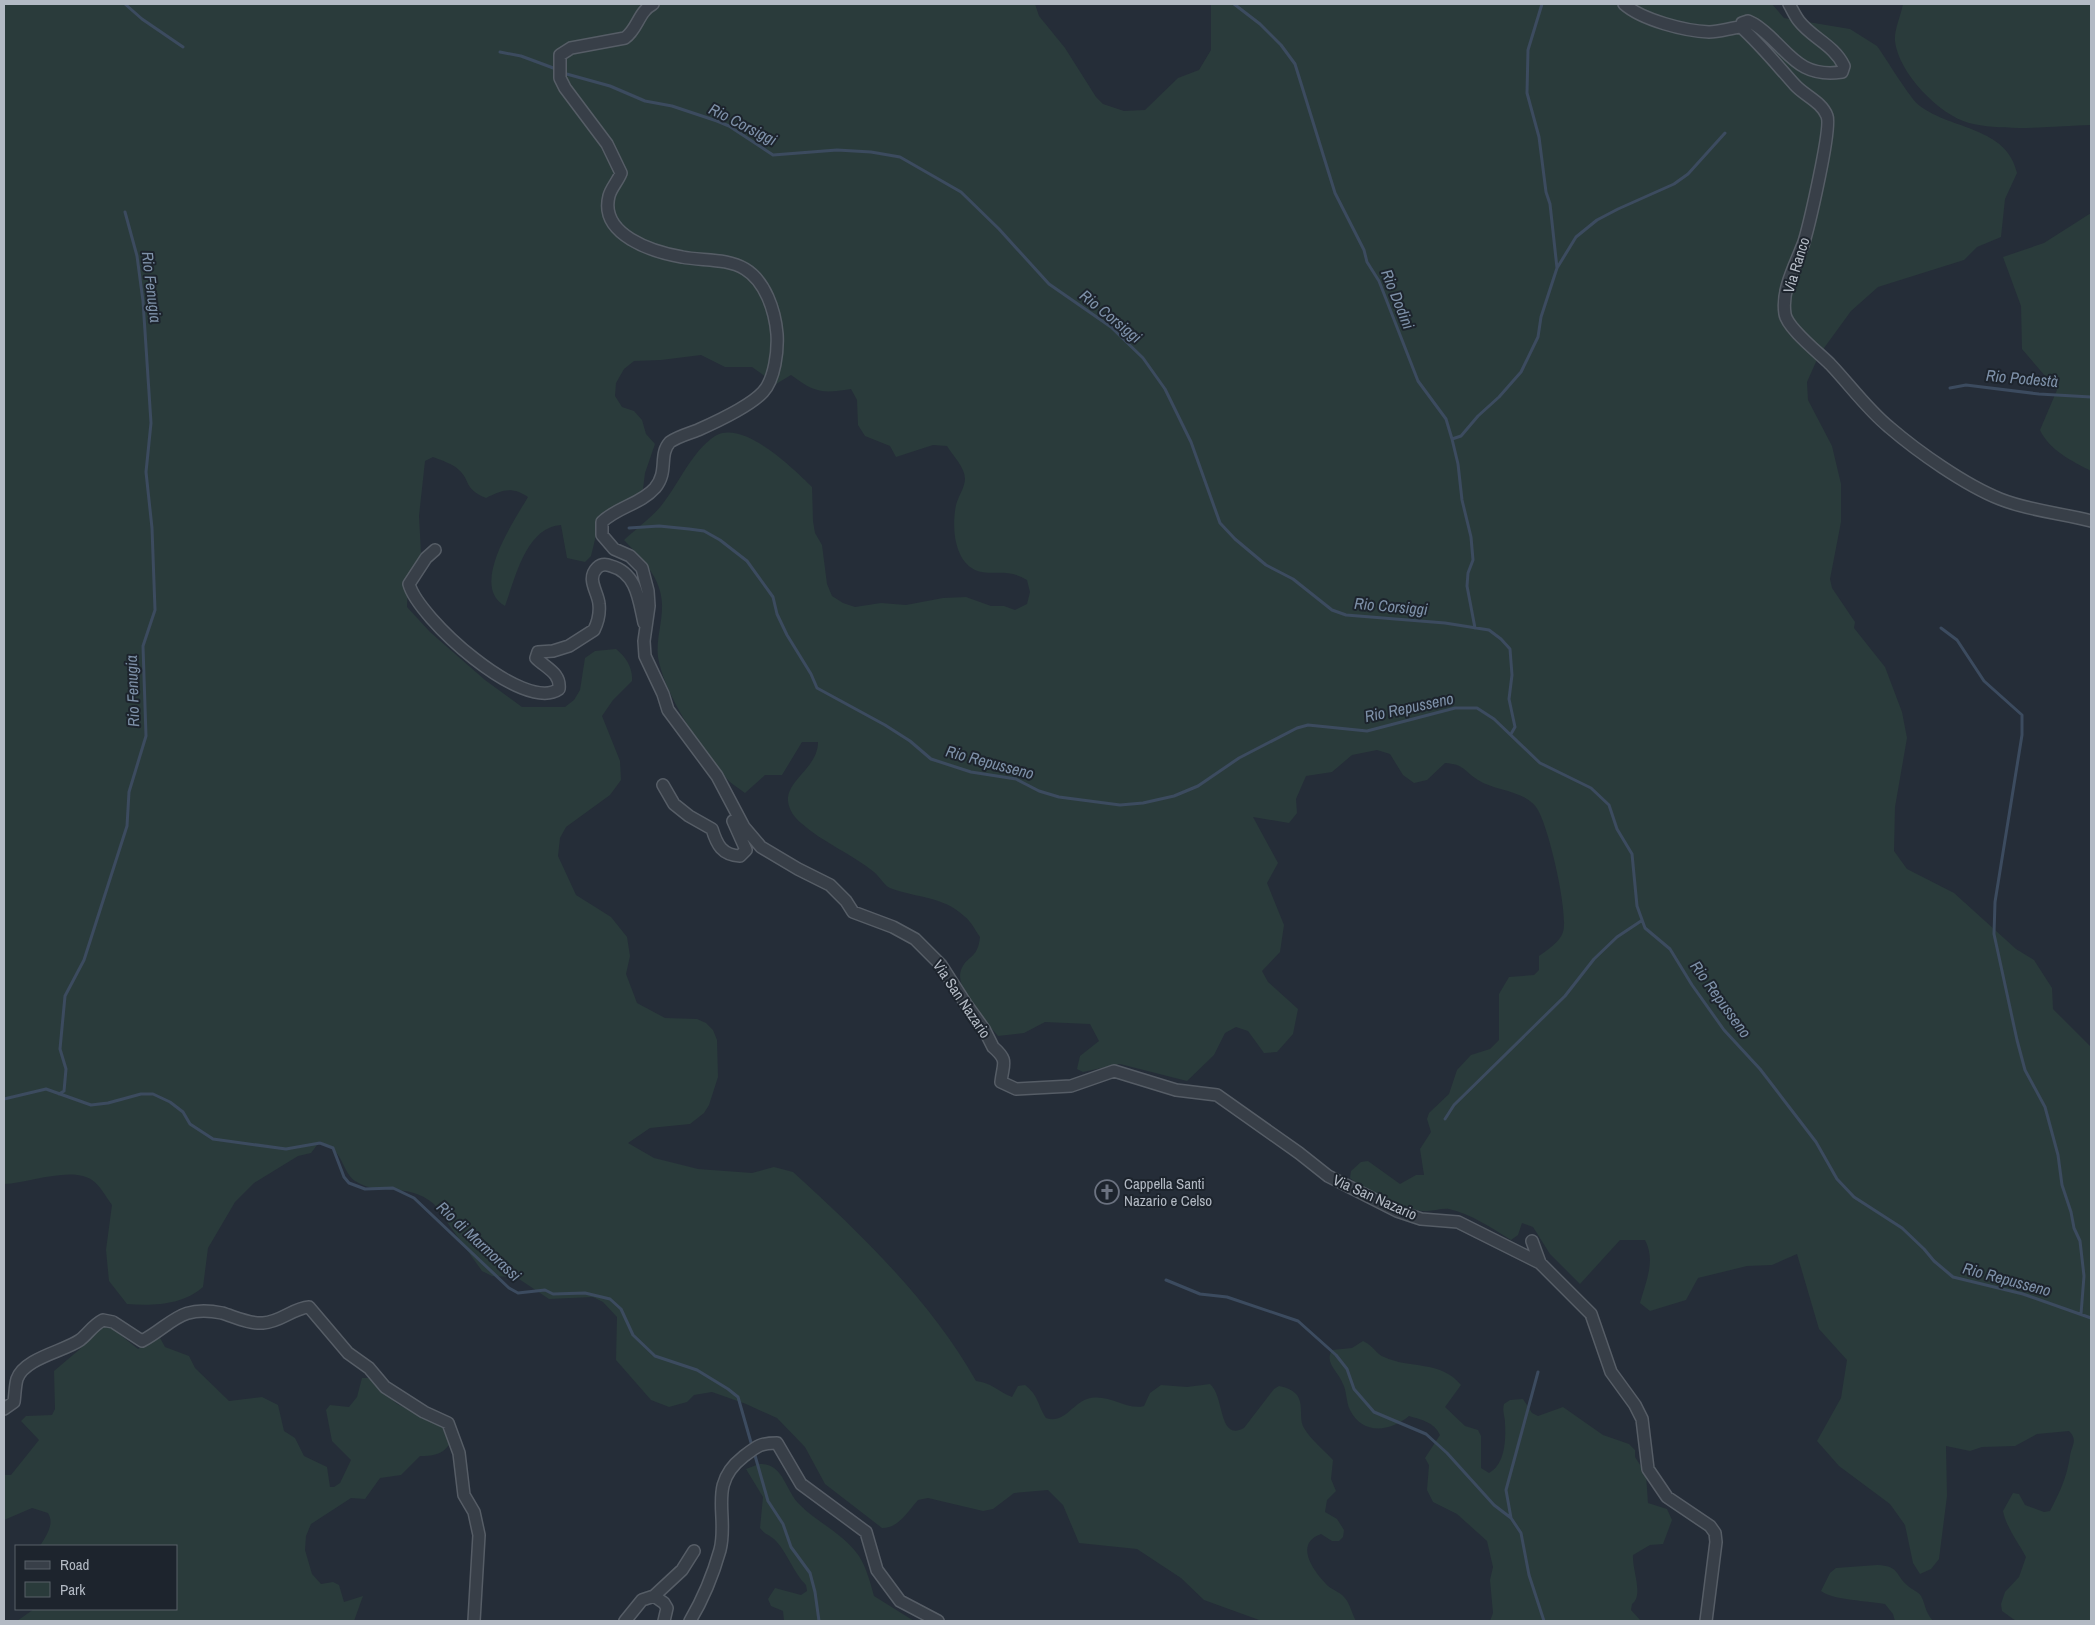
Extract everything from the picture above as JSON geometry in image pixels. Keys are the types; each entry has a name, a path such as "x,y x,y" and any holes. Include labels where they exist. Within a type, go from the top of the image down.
{"street":[{"name":"Via San Nazario","path":"653,4 643,10 631,34 625,38 578,46 560,55 560,78 565,88 608,144 620,173 609,196 609,212 613,224 638,244 681,257 726,262 744,268 759,280 771,304 776,325 776,363 763,392 724,418 670,442 664,448 663,474 655,488 647,495 610,515 602,522 602,535 605,541 614,549 630,556 642,568 649,606 645,629 645,656 663,694 668,710 717,776 744,827 761,847 830,885 859,916 893,927 908,935 932,955 950,978 993,1046 1002,1055 1005,1064 1001,1082 1016,1089 1071,1086 1114,1070 1176,1090 1217,1095 1328,1176 1397,1211 1421,1219 1458,1222 1540,1263 1574,1294 1591,1314 1611,1372 1636,1405 1642,1419 1648,1469 1667,1497 1677,1506 1702,1520 1715,1533 1716,1542 1706,1621"},
{"path":"1624,4 1647,18 1709,32 1741,27 1742,23 1748,21 1754,24 1788,55 1810,70 1823,74 1842,72 1844,66 1841,60 1832,49 1800,22 1789,4"},
{"name":"Via Ranco","path":"1741,27 1785,71 1795,85 1822,107 1828,118 1827,140 1804,241 1790,273 1784,315 1800,336 1829,363 1888,427 1929,456 1980,489 2000,499 2064,517 2091,522"},
{"path":"435,550 426,558 409,584 411,592 439,628 468,654 498,678 529,691 549,694 559,689 560,683 554,673 537,660 536,653 541,650 562,648 577,643 594,630 600,606 592,583 598,566 603,564 613,566 628,576 634,584 645,629"},
{"path":"663,785 674,804 688,816 712,829 718,847 730,856 740,856 746,850 729,813 726,796"},
{"path":"1532,1241 1540,1263"},
{"path":"4,1409 14,1402 18,1377 24,1370 46,1354 80,1340 92,1326 103,1320 113,1322 142,1341 174,1318 187,1314 206,1311 263,1323 284,1319 300,1308 309,1307 348,1353 369,1368 385,1387 424,1412 448,1422 459,1454 464,1495 474,1512 479,1535 474,1621"},
{"path":"690,1621 700,1606 720,1548 721,1497 725,1478 735,1463 761,1443 777,1443 800,1484 866,1532 877,1570 900,1601 938,1621"},
{"path":"625,1621 642,1600 654,1596 682,1570 694,1551"},
{"path":"654,1596 664,1603 667,1608 664,1621"}],"green space":[{"path":"4,4 1035,4 1039,16 1065,48 1096,97 1103,104 1124,111 1145,110 1178,78 1199,70 1211,50 1211,4 1772,4 1784,18 1850,29 1877,46 1904,87 1920,106 1933,114 1977,131 2002,146 2011,158 2017,173 2005,199 2001,237 1977,247 1964,260 1878,287 1851,311 1819,355 1807,382 1808,400 1832,446 1841,484 1841,522 1830,579 1832,588 1855,622 1854,628 1885,667 1902,712 1907,738 1895,807 1894,851 1907,869 1954,893 2016,949 2034,960 2052,988 2053,1009 2091,1047 2090,1621 2016,1621 2002,1611 2001,1604 2005,1592 2019,1577 2026,1557 2009,1529 2003,1511 2013,1493 2019,1494 2025,1505 2044,1512 2050,1511 2060,1491 2074,1443 2072,1434 2069,1431 2037,1434 2015,1446 1982,1447 1970,1451 1946,1446 1947,1496 1939,1559 1931,1569 1920,1574 1913,1563 1905,1525 1890,1504 1839,1466 1817,1441 1841,1398 1847,1360 1819,1329 1797,1254 1772,1265 1747,1266 1698,1278 1686,1300 1650,1311 1640,1303 1650,1263 1645,1240 1620,1240 1580,1284 1550,1254 1533,1227 1522,1223 1518,1235 1511,1240 1481,1222 1457,1211 1446,1209 1422,1211 1393,1204 1375,1196 1350,1178 1351,1171 1361,1162 1368,1161 1400,1184 1416,1175 1424,1175 1420,1149 1431,1132 1427,1119 1429,1113 1449,1094 1457,1070 1471,1055 1490,1049 1499,1040 1499,994 1509,977 1534,975 1539,970 1539,956 1553,946 1563,932 1563,907 1560,888 1546,830 1536,807 1524,797 1485,784 1460,766 1445,763 1427,780 1414,783 1403,775 1390,754 1377,750 1352,755 1332,772 1306,776 1296,799 1297,813 1289,823 1253,817 1278,863 1267,883 1284,925 1280,952 1262,971 1268,982 1298,1009 1293,1034 1277,1052 1264,1053 1248,1031 1236,1027 1225,1033 1214,1055 1187,1081 1120,1064 1083,1072 1077,1069 1080,1056 1099,1041 1090,1024 1045,1022 1024,1033 998,1036 972,1005 962,987 961,970 963,965 975,953 980,937 969,920 956,909 938,901 890,888 874,872 856,859 809,830 792,813 788,801 789,793 792,786 813,759 817,751 818,742 802,742 782,775 765,775 745,793 729,781 717,767 685,721 668,688 658,657 658,638 662,607 659,587 650,570 624,540 661,506 692,459 707,443 715,436 726,433 739,434 767,448 781,458 812,487 813,521 815,533 822,545 827,584 832,596 843,603 855,607 881,603 906,605 943,598 966,597 991,606 1004,606 1015,610 1027,604 1030,592 1027,580 1012,574 987,573 975,570 962,558 956,541 954,522 956,505 965,479 961,466 947,446 933,445 896,457 890,446 865,436 858,425 857,400 851,389 818,390 791,375 776,384 752,367 725,367 701,355 634,361 624,369 616,383 615,396 622,407 634,411 642,420 646,434 655,444 645,473 643,489 635,497 610,509 600,519 591,556 585,562 567,558 561,525 549,528 539,535 524,556 505,606 495,597 491,584 493,569 505,537 528,497 517,491 507,490 486,498 471,488 463,474 456,468 447,462 433,457 425,461 419,516 421,553 408,579 407,607 430,632 485,680 522,707 565,707 574,700 580,690 585,658 595,651 616,649 626,659 630,667 632,681 613,700 602,716 620,761 621,780 610,795 566,827 560,838 558,856 576,895 611,917 627,937 630,956 626,974 637,1003 665,1018 697,1019 706,1023 713,1030 717,1040 718,1077 709,1105 704,1113 690,1124 650,1128 628,1143 654,1158 698,1169 752,1173 774,1167 793,1172 844,1219 893,1269 938,1323 976,1381 990,1385 1012,1397 1018,1386 1025,1385 1030,1389 1046,1418 1052,1419 1063,1416 1081,1402 1095,1397 1138,1407 1144,1406 1150,1393 1161,1385 1187,1387 1210,1384 1215,1390 1226,1424 1230,1429 1236,1431 1244,1428 1274,1389 1279,1386 1289,1389 1299,1398 1304,1428 1333,1460 1331,1479 1336,1491 1327,1500 1325,1512 1337,1519 1344,1530 1343,1537 1339,1541 1332,1541 1321,1534 1313,1539 1308,1544 1309,1558 1312,1566 1328,1586 1346,1599 1356,1621 1262,1621 1204,1600 1181,1578 1137,1549 1079,1543 1063,1505 1048,1490 1014,1493 993,1509 983,1511 928,1498 918,1500 898,1522 882,1528 825,1484 805,1447 777,1418 712,1392 694,1395 687,1402 669,1407 651,1400 616,1360 617,1317 603,1302 593,1297 549,1299 516,1277 492,1276 482,1271 434,1204 413,1193 365,1186 355,1181 336,1153 320,1141 311,1153 298,1156 254,1183 235,1202 208,1248 203,1287 186,1298 177,1301 147,1305 127,1304 109,1281 106,1250 112,1205 95,1182 83,1176 62,1175 4,1184"},
{"path":"1903,4 2091,4 2091,125 2030,128 1983,126 1969,123 1945,111 1922,91 1904,66 1898,53 1895,37"},
{"path":"2091,213 2091,471 2055,449 2040,430 2057,390 2022,349 2021,306 2003,257 2044,243"},
{"path":"108,1325 138,1349 159,1336 165,1347 189,1356 195,1368 229,1401 262,1397 278,1405 284,1431 295,1438 304,1456 327,1467 330,1487 340,1483 351,1460 332,1441 326,1410 330,1405 349,1407 357,1397 362,1378 369,1378 397,1404 442,1426 449,1445 443,1451 432,1455 420,1456 401,1475 380,1478 365,1499 351,1498 311,1524 306,1536 305,1550 312,1574 321,1584 333,1582 339,1585 344,1602 363,1596 354,1621 17,1621 33,1610 178,1610 178,1545 41,1545 50,1526 51,1521 48,1513 32,1508 4,1520 4,1475 11,1475 39,1440 21,1421 26,1416 52,1415 55,1409 54,1371 80,1349 96,1330"},
{"path":"1363,1341 1384,1357 1394,1361 1434,1368 1453,1377 1461,1385 1445,1407 1465,1426 1478,1430 1481,1436 1481,1468 1489,1473 1501,1458 1505,1444 1503,1407 1510,1400 1523,1399 1532,1413 1538,1416 1563,1407 1603,1435 1629,1444 1635,1450 1635,1457 1646,1474 1648,1503 1667,1509 1672,1520 1663,1544 1650,1545 1633,1555 1637,1595 1631,1610 1641,1621 1490,1621 1493,1613 1490,1580 1493,1567 1487,1541 1457,1514 1433,1502 1427,1490 1429,1465 1425,1458 1440,1435 1427,1422 1409,1416 1385,1428 1369,1427 1355,1418 1350,1410 1344,1387 1331,1363 1330,1355 1332,1350 1352,1348"},
{"path":"759,1464 774,1468 800,1505 853,1548 864,1566 874,1596 914,1621 784,1621 783,1611 771,1606 768,1599 775,1588 801,1595 807,1591 806,1585 780,1546 760,1528 763,1497 746,1469"},
{"path":"1877,1565 1890,1567 1896,1571 1908,1586 1920,1594 1933,1621 1895,1621 1893,1614 1885,1604 1842,1598 1821,1591 1830,1573 1836,1568"}],"waterway":[{"path":"125,4 142,19 183,47"},
{"name":"Rio Dodini","path":"1234,4 1260,24 1281,45 1295,64 1335,193 1364,250 1367,262 1379,281 1418,381 1446,419 1458,464 1462,500 1471,537 1473,560 1468,573 1467,586 1475,628"},
{"path":"1452,439 1461,436 1521,372 1538,337 1541,317 1557,268 1550,204 1546,192 1539,137 1527,93 1528,50 1542,4"},
{"name":"Rio Corsiggi","path":"500,52 521,56 556,69"},
{"name":"Rio Corsiggi","path":"563,73 610,86 645,101 672,106 717,121 729,126 773,155 837,150 871,152 900,157 961,192 999,229 1049,284 1111,327 1143,358 1165,389 1191,442 1220,523 1235,539 1266,565 1293,579 1332,610 1346,615 1445,623 1489,630 1501,639 1510,649 1512,675 1509,699 1515,727 1511,734"},
{"path":"1557,268 1576,237 1597,220 1674,184 1688,174 1725,133"},
{"name":"Rio Fenugia","path":"59,1094 64,1091 66,1069 60,1049 65,996 84,960 127,826 129,792 146,736 143,646 155,610 152,528 146,472 151,423 143,301 137,256 125,212"},
{"name":"Rio Podestà","path":"1950,388 1966,385 2039,394 2091,397"},
{"name":"Rio Repusseno","path":"629,528 659,526 689,529 704,531 720,540 747,561 773,597 777,614 787,635 811,674 817,688 885,725 910,741 931,759 971,772 1016,779 1039,791 1059,797 1120,805 1143,803 1174,796 1198,786 1239,758 1297,728 1308,725 1367,731 1455,708 1477,708 1494,719 1540,763 1591,788 1609,805 1617,829 1632,854 1637,906 1645,928 1670,949 1692,985 1724,1030 1760,1069 1816,1142 1837,1179 1854,1197 1902,1228 1934,1261 1953,1277 2023,1294 2091,1318"},
{"path":"1941,628 1957,640 1984,681 2022,715 2022,735 1995,902 1994,934 2025,1070 2045,1107 2058,1155 2062,1185 2074,1228 2080,1241 2084,1276 2081,1314"},
{"path":"1445,1119 1454,1105 1565,996 1594,959 1617,937 1641,921"},
{"name":"Rio di Marmorassi","path":"4,1099 46,1089 91,1105 108,1103 141,1094 153,1094 170,1102 183,1112 190,1124 213,1139 286,1149 320,1143 333,1148 344,1177 349,1183 365,1189 393,1188 414,1198 509,1288 518,1293 545,1290 553,1294 585,1293 610,1299 621,1309 633,1335 655,1356 697,1370 738,1397 752,1446"},
{"path":"1166,1280 1200,1294 1227,1297 1298,1321 1336,1355 1347,1369 1354,1389 1374,1412 1426,1434 1447,1453 1494,1505 1511,1518"},
{"path":"1538,1372 1506,1490 1511,1518 1521,1533 1529,1575 1544,1621"},
{"name":"Rio di Marmorassi","path":"754,1452 768,1501 783,1524 791,1547 810,1573 819,1621"}],"place":[{"name":"Cappella Santi Nazario e Celso","path":"1107,1192"}]}
